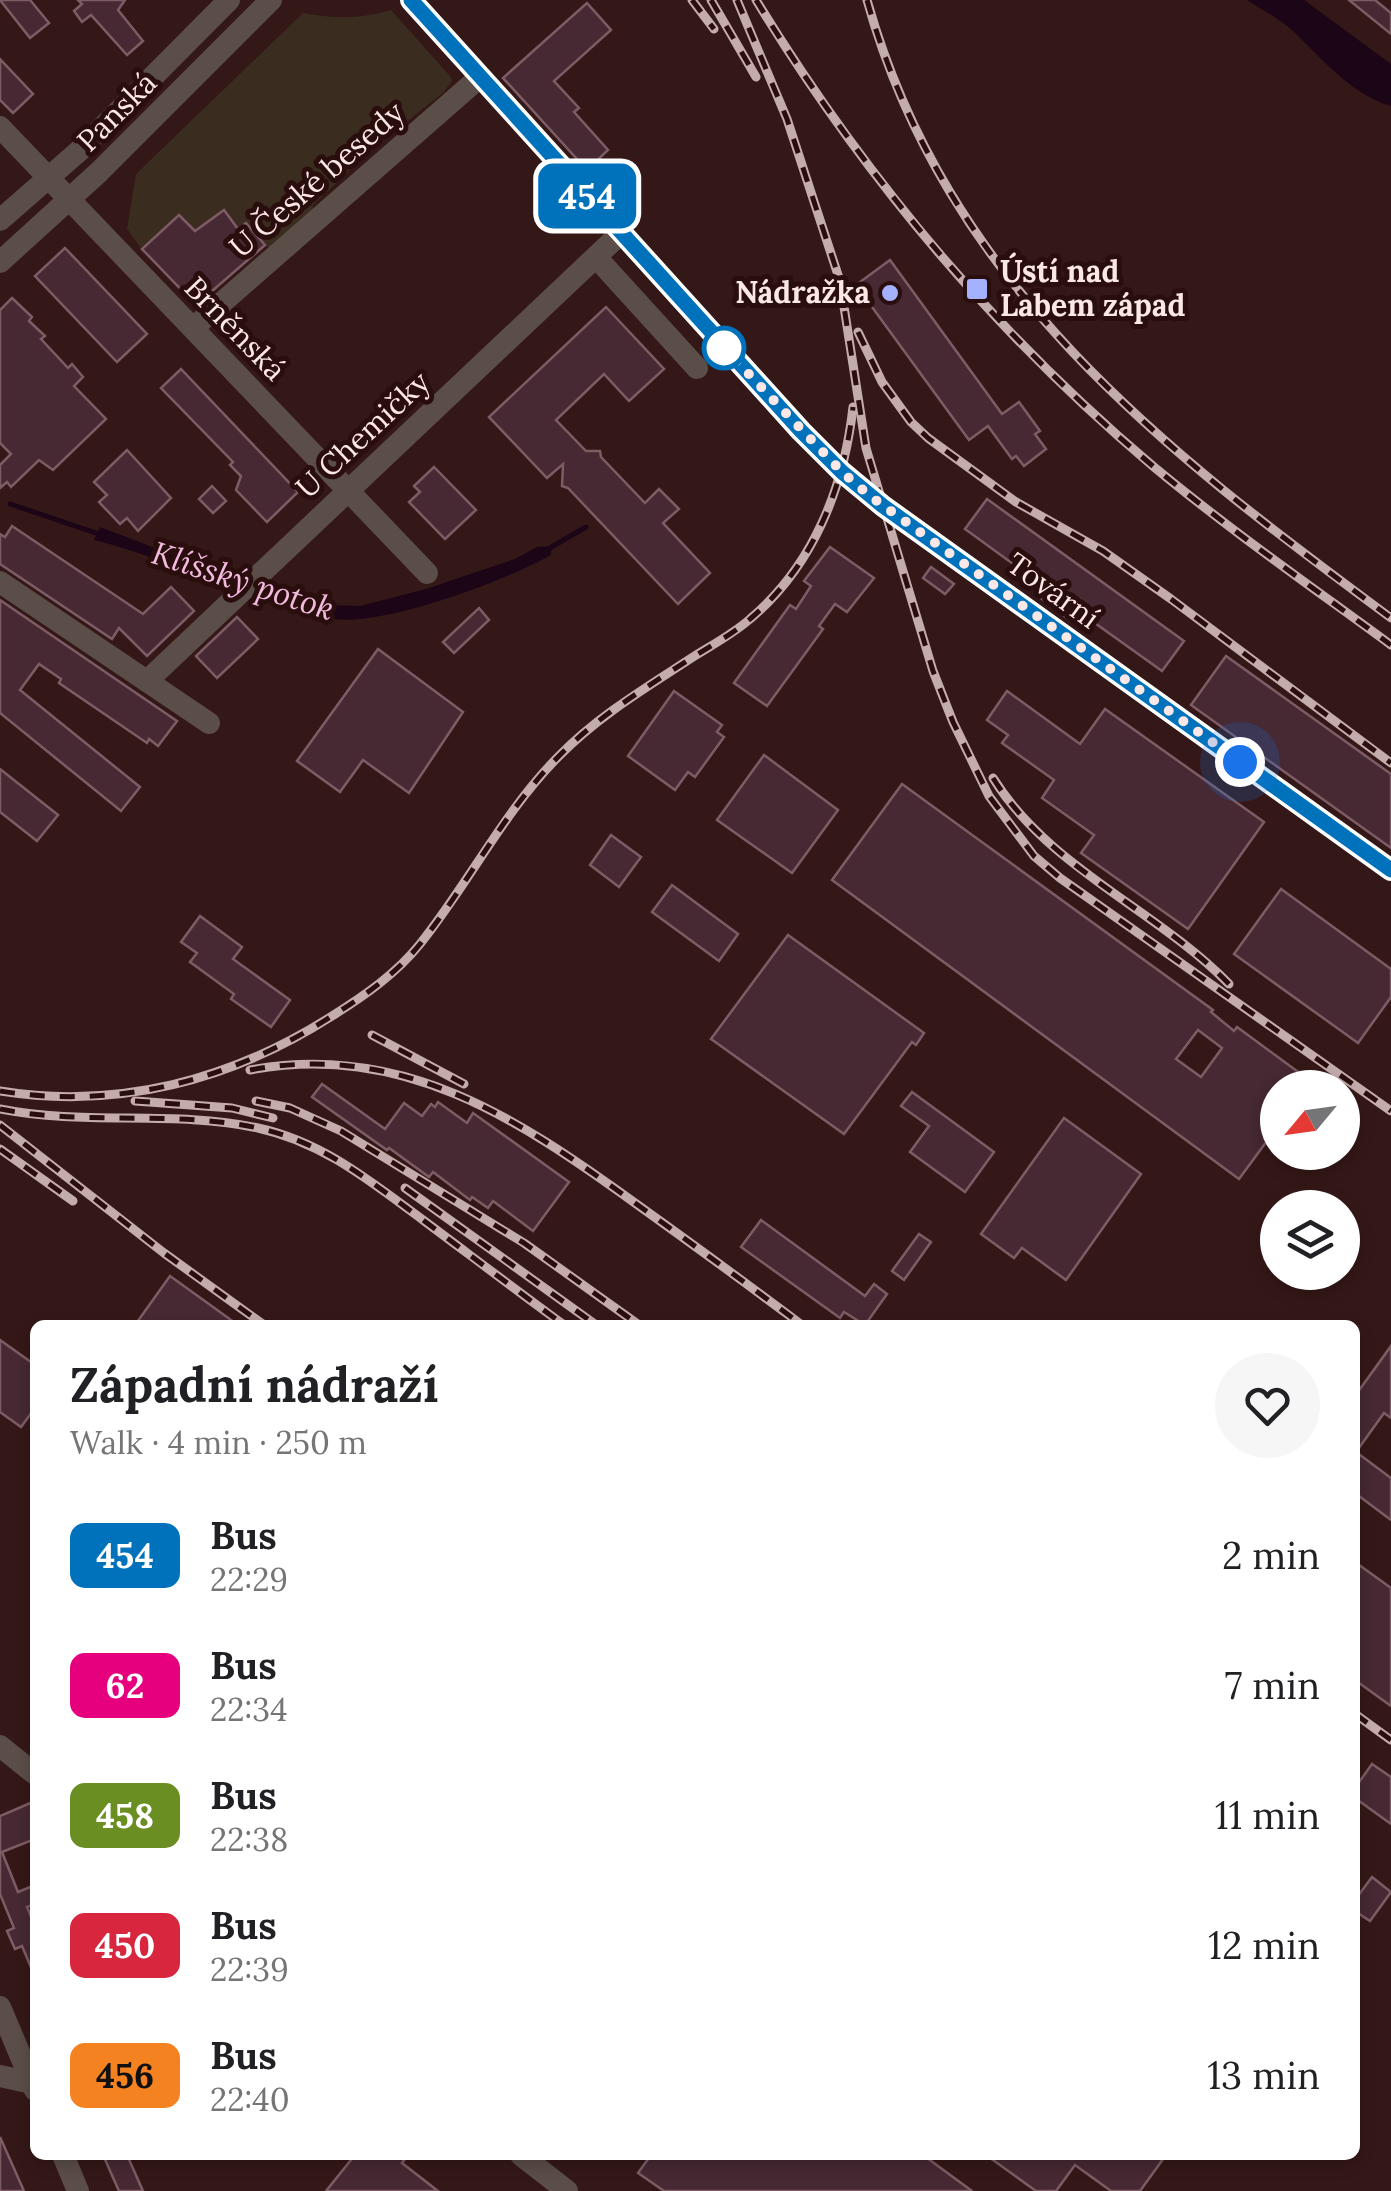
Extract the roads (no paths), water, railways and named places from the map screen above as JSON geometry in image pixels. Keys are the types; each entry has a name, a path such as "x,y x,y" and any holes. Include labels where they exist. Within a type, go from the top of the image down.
{"street":[{"name":"Panská","path":"0,220 49,178 230,0"},
{"name":"Panská","path":"0,262 150,124 271,0"},
{"name":"Tovární","path":"411,0 706,329 842,472 883,506 1391,870"},
{"name":"U České besedy","path":"193,328 480,77"},
{"name":"Brněnská","path":"0,127 428,573"},
{"name":"U Chemičky","path":"147,682 621,233"},
{"path":"596,257 697,368"},
{"path":"0,582 210,722"},
{"path":"0,1746 30,1770"},
{"path":"0,2007 30,2077"},
{"path":"0,2076 30,2085"},
{"path":"65,2160 78,2191"},
{"path":"527,2160 566,2191"}],"waterway":[{"name":"Klíšský potok","path":"10,504 102,535"},
{"name":"Klíšský potok","path":"548,549 586,527"}],"railway":[{"path":"692,0 714,29"},
{"path":"711,0 756,77"},
{"path":"737,0 787,119 840,281 866,448 933,671 989,796 1034,856 1060,878 1391,1111"},
{"path":"756,0 797,65 888,190 936,250 1041,363 1154,467 1391,645"},
{"path":"867,0 903,101 951,193 1008,276 1074,353 1146,424 1224,491 1391,618"},
{"path":"858,332 882,382 928,438 1016,502 1103,551 1391,763"},
{"path":"0,1091 88,1096 173,1085 214,1073 294,1038 379,984 420,944 521,800 559,756 623,703 743,624 791,575 822,524 833,496 853,407"},
{"path":"993,778 1043,838 1170,933 1229,984"},
{"path":"372,1035 464,1084"},
{"path":"250,1070 306,1064 358,1067 408,1077 456,1094 547,1142 795,1320"},
{"path":"135,1101 232,1108 273,1118"},
{"path":"256,1101 290,1108 341,1131 524,1243 632,1320"},
{"path":"0,1109 64,1117 194,1120 282,1134 325,1153 365,1178 557,1320"},
{"path":"0,1125 257,1320"},
{"path":"0,1149 73,1201"},
{"path":"405,1188 589,1320"},
{"path":"1360,1718 1391,1740"}],"place":[{"name":"Ústí nad Labem západ","path":"977,289"},
{"name":"Nádražka","path":"890,293"}]}
